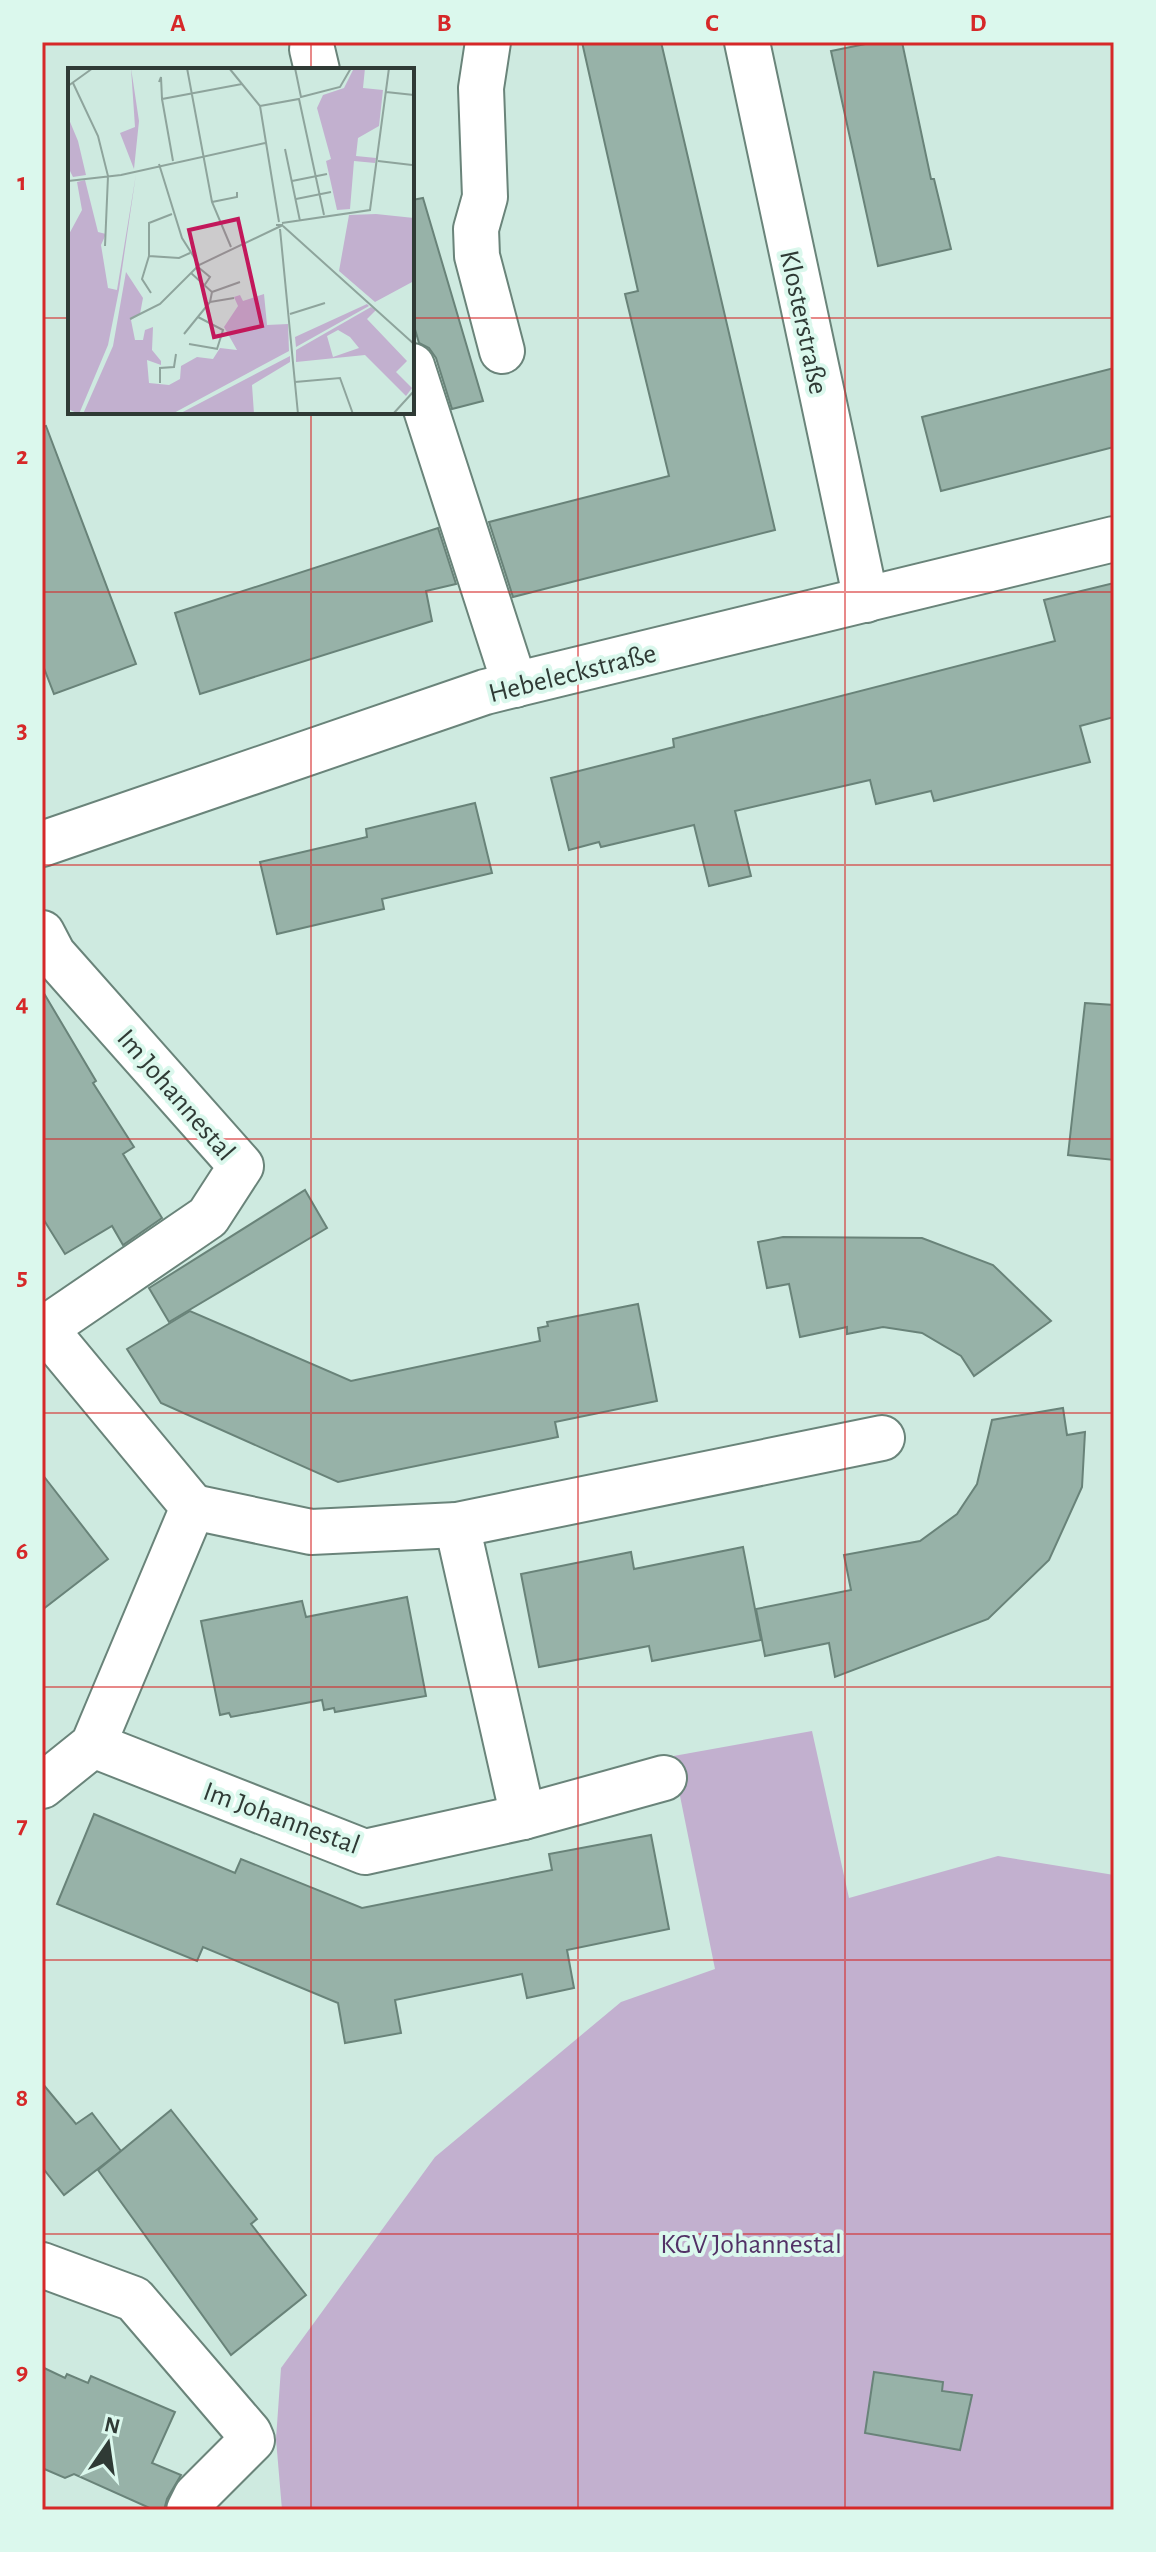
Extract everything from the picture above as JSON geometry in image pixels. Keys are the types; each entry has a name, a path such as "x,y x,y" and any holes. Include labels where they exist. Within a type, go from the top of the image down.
{"street":[{"path":"488,42 481,88 485,197 476,229 477,256 502,351"},
{"name":"Klosterstraße","path":"747,42 866,600"},
{"path":"414,372 515,685"},
{"name":"Hebeleckstraße","path":"42,844 485,692 1114,539"},
{"name":"Im Johannestal","path":"42,933 53,954 241,1166 208,1217 43,1327 193,1507"},
{"path":"42,1786 93,1745 193,1507 311,1532 457,1525 882,1438"},
{"path":"457,1525 523,1817"},
{"name":"Im Johannestal","path":"93,1745 365,1852 523,1817 664,1778"},
{"path":"42,2265 134,2299 249,2433 252,2440 196,2496 189,2510"}],"green space":[{"name":"KGV Johannestal","path":"812,1731 849,1898 998,1856 1114,1875 1114,2510 282,2510 276,2439 281,2368 435,2157 621,2002 715,1969 679,1791 668,1757"}],"building":[{"path":"582,42 661,42 775,530 513,597 489,522 669,476 625,294 638,291"},
{"path":"875,42 902,42 931,179 934,179 951,249 878,266 831,51"},
{"path":"423,198 483,401 452,409 436,358 429,348 419,343 414,326 414,200"},
{"path":"1114,368 1114,447 941,491 922,417"},
{"path":"46,426 136,664 54,694 42,663 42,427"},
{"path":"438,528 456,584 426,591 432,621 200,694 175,613"},
{"path":"1114,583 1114,717 1080,726 1090,762 934,801 931,791 876,804 870,780 735,811 751,876 709,886 694,825 601,847 599,842 569,850 551,778 674,747 673,739 1055,641 1044,600"},
{"path":"475,803 492,873 382,899 384,909 277,934 260,862 367,837 366,829"},
{"path":"42,990 96,1081 93,1083 134,1147 123,1154 162,1218 123,1245 112,1226 65,1254 42,1217"},
{"path":"1085,1003 1114,1005 1114,1160 1068,1155"},
{"path":"305,1190 327,1228 169,1322 149,1288"},
{"path":"783,1237 922,1238 993,1265 1051,1321 974,1376 961,1356 922,1333 883,1327 847,1334 847,1327 800,1337 789,1284 767,1288 758,1242"},
{"path":"638,1304 657,1401 555,1422 558,1437 338,1482 161,1403 127,1349 190,1311 351,1381 540,1341 538,1328 548,1326 547,1322"},
{"path":"1063,1408 1067,1435 1085,1432 1082,1487 1049,1560 988,1619 835,1677 829,1643 765,1656 756,1609 851,1590 844,1555 920,1541 957,1514 977,1484 992,1420"},
{"path":"42,1474 108,1559 42,1610"},
{"path":"743,1547 761,1640 652,1661 649,1646 539,1667 521,1574 631,1552 634,1569"},
{"path":"407,1597 426,1696 335,1712 334,1708 324,1710 322,1700 231,1717 229,1713 220,1715 201,1621 302,1601 306,1617"},
{"path":"94,1814 235,1873 241,1859 362,1908 552,1870 549,1854 651,1835 669,1929 567,1950 574,1988 527,1998 522,1974 395,2000 401,2033 345,2043 338,2003 203,1947 197,1961 57,1904"},
{"path":"42,2083 76,2124 92,2113 121,2151 64,2195 42,2167"},
{"path":"171,2110 257,2219 251,2224 306,2295 231,2355 98,2170"},
{"path":"42,2367 65,2378 67,2374 88,2383 91,2376 175,2412 152,2463 181,2475 164,2510 154,2510 74,2474 65,2478 42,2468"},
{"path":"874,2372 943,2382 942,2391 972,2395 960,2450 865,2433"}]}
